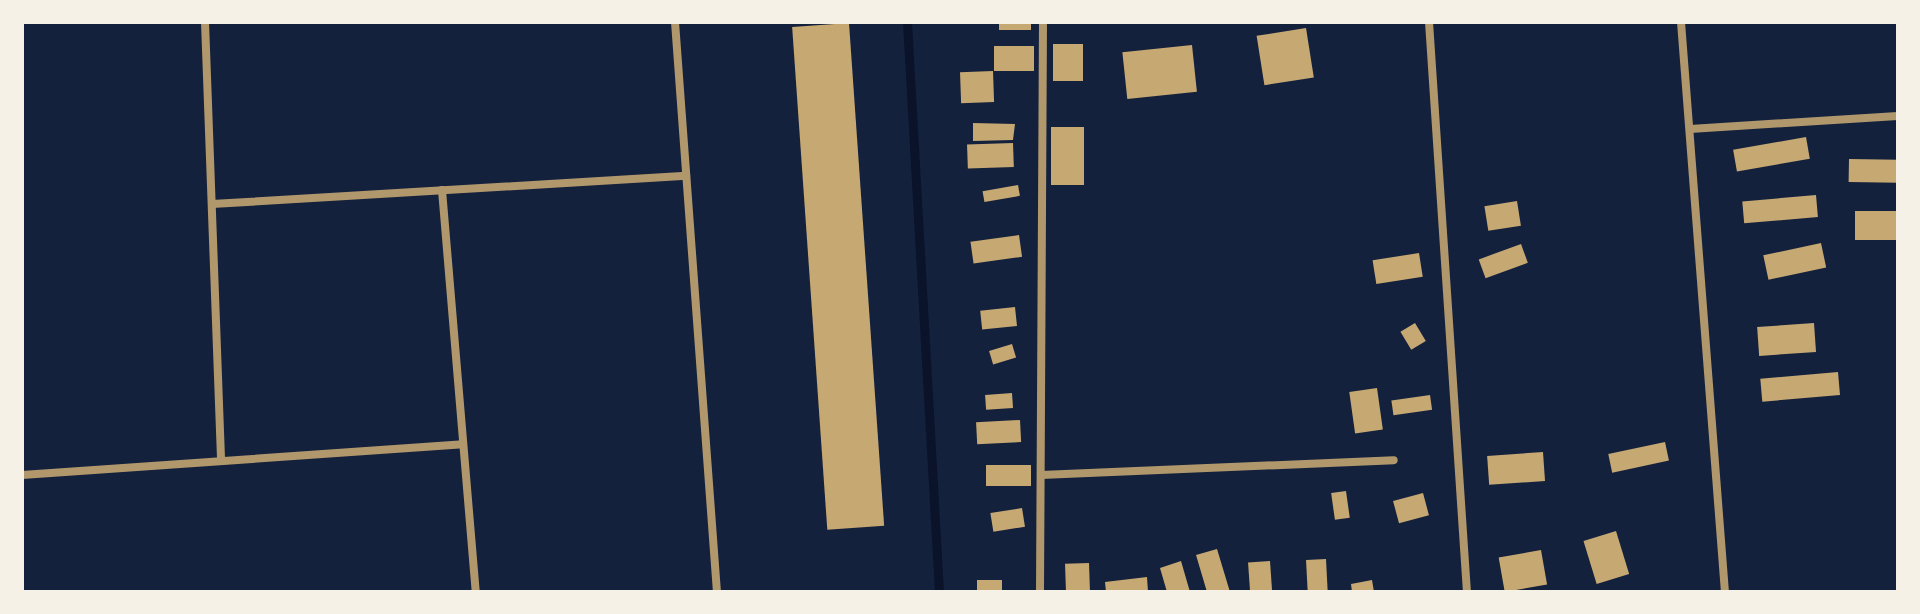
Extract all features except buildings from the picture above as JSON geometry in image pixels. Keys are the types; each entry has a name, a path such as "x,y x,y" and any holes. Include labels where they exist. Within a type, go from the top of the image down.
{"street":[{"path":"205,22 221,461"},
{"path":"675,22 717,592"},
{"path":"1040,592 1043,22"},
{"path":"1429,22 1467,592"},
{"path":"1681,22 1725,592"},
{"path":"1690,129 1898,116"},
{"path":"212,204 686,176"},
{"path":"442,190 476,592"},
{"path":"22,475 463,444"},
{"path":"1041,475 1394,460"}],"waterway":[{"path":"907,22 939,592"}]}
